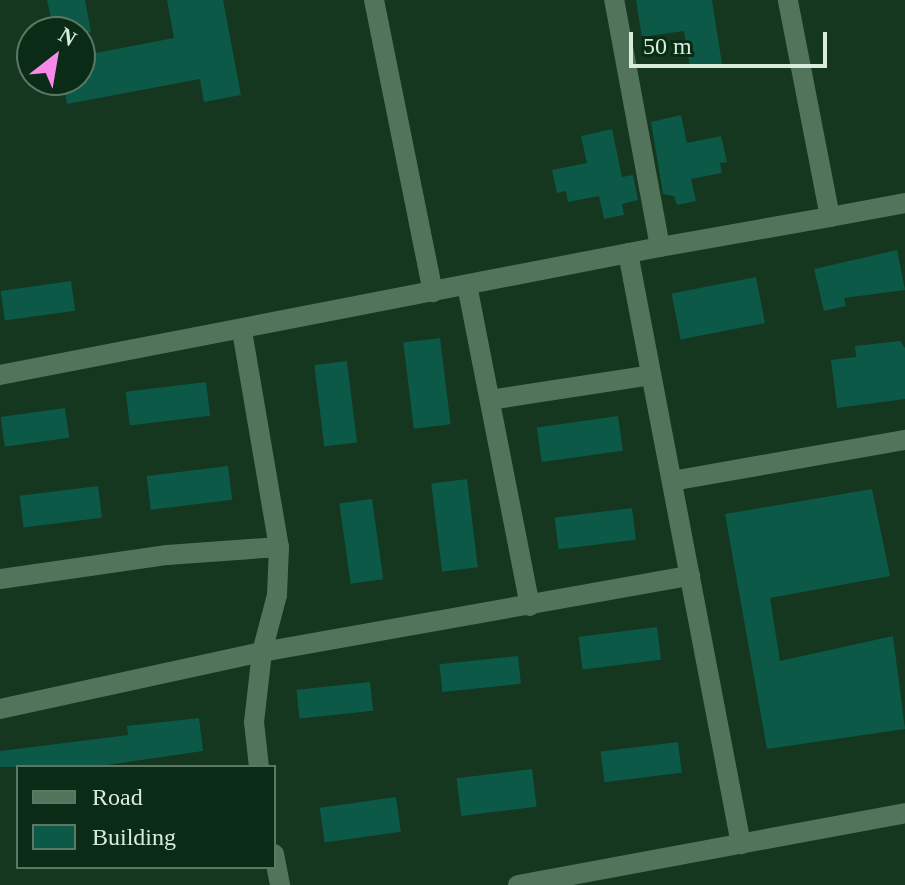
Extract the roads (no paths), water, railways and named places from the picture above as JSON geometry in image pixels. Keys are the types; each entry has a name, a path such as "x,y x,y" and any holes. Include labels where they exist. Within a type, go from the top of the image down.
{"street":[{"path":"374,0 433,292"},
{"path":"614,0 660,247"},
{"path":"788,0 830,217"},
{"path":"0,375 242,331 628,253 905,203"},
{"path":"628,253 741,844"},
{"path":"467,285 530,606"},
{"path":"242,331 279,547 277,595 262,652 254,722 259,765"},
{"path":"490,400 651,375"},
{"path":"672,481 905,440"},
{"path":"0,579 167,555 279,547"},
{"path":"0,709 262,652 690,576"},
{"path":"518,885 586,879 741,844 905,813"},
{"path":"276,864 280,885"}]}
